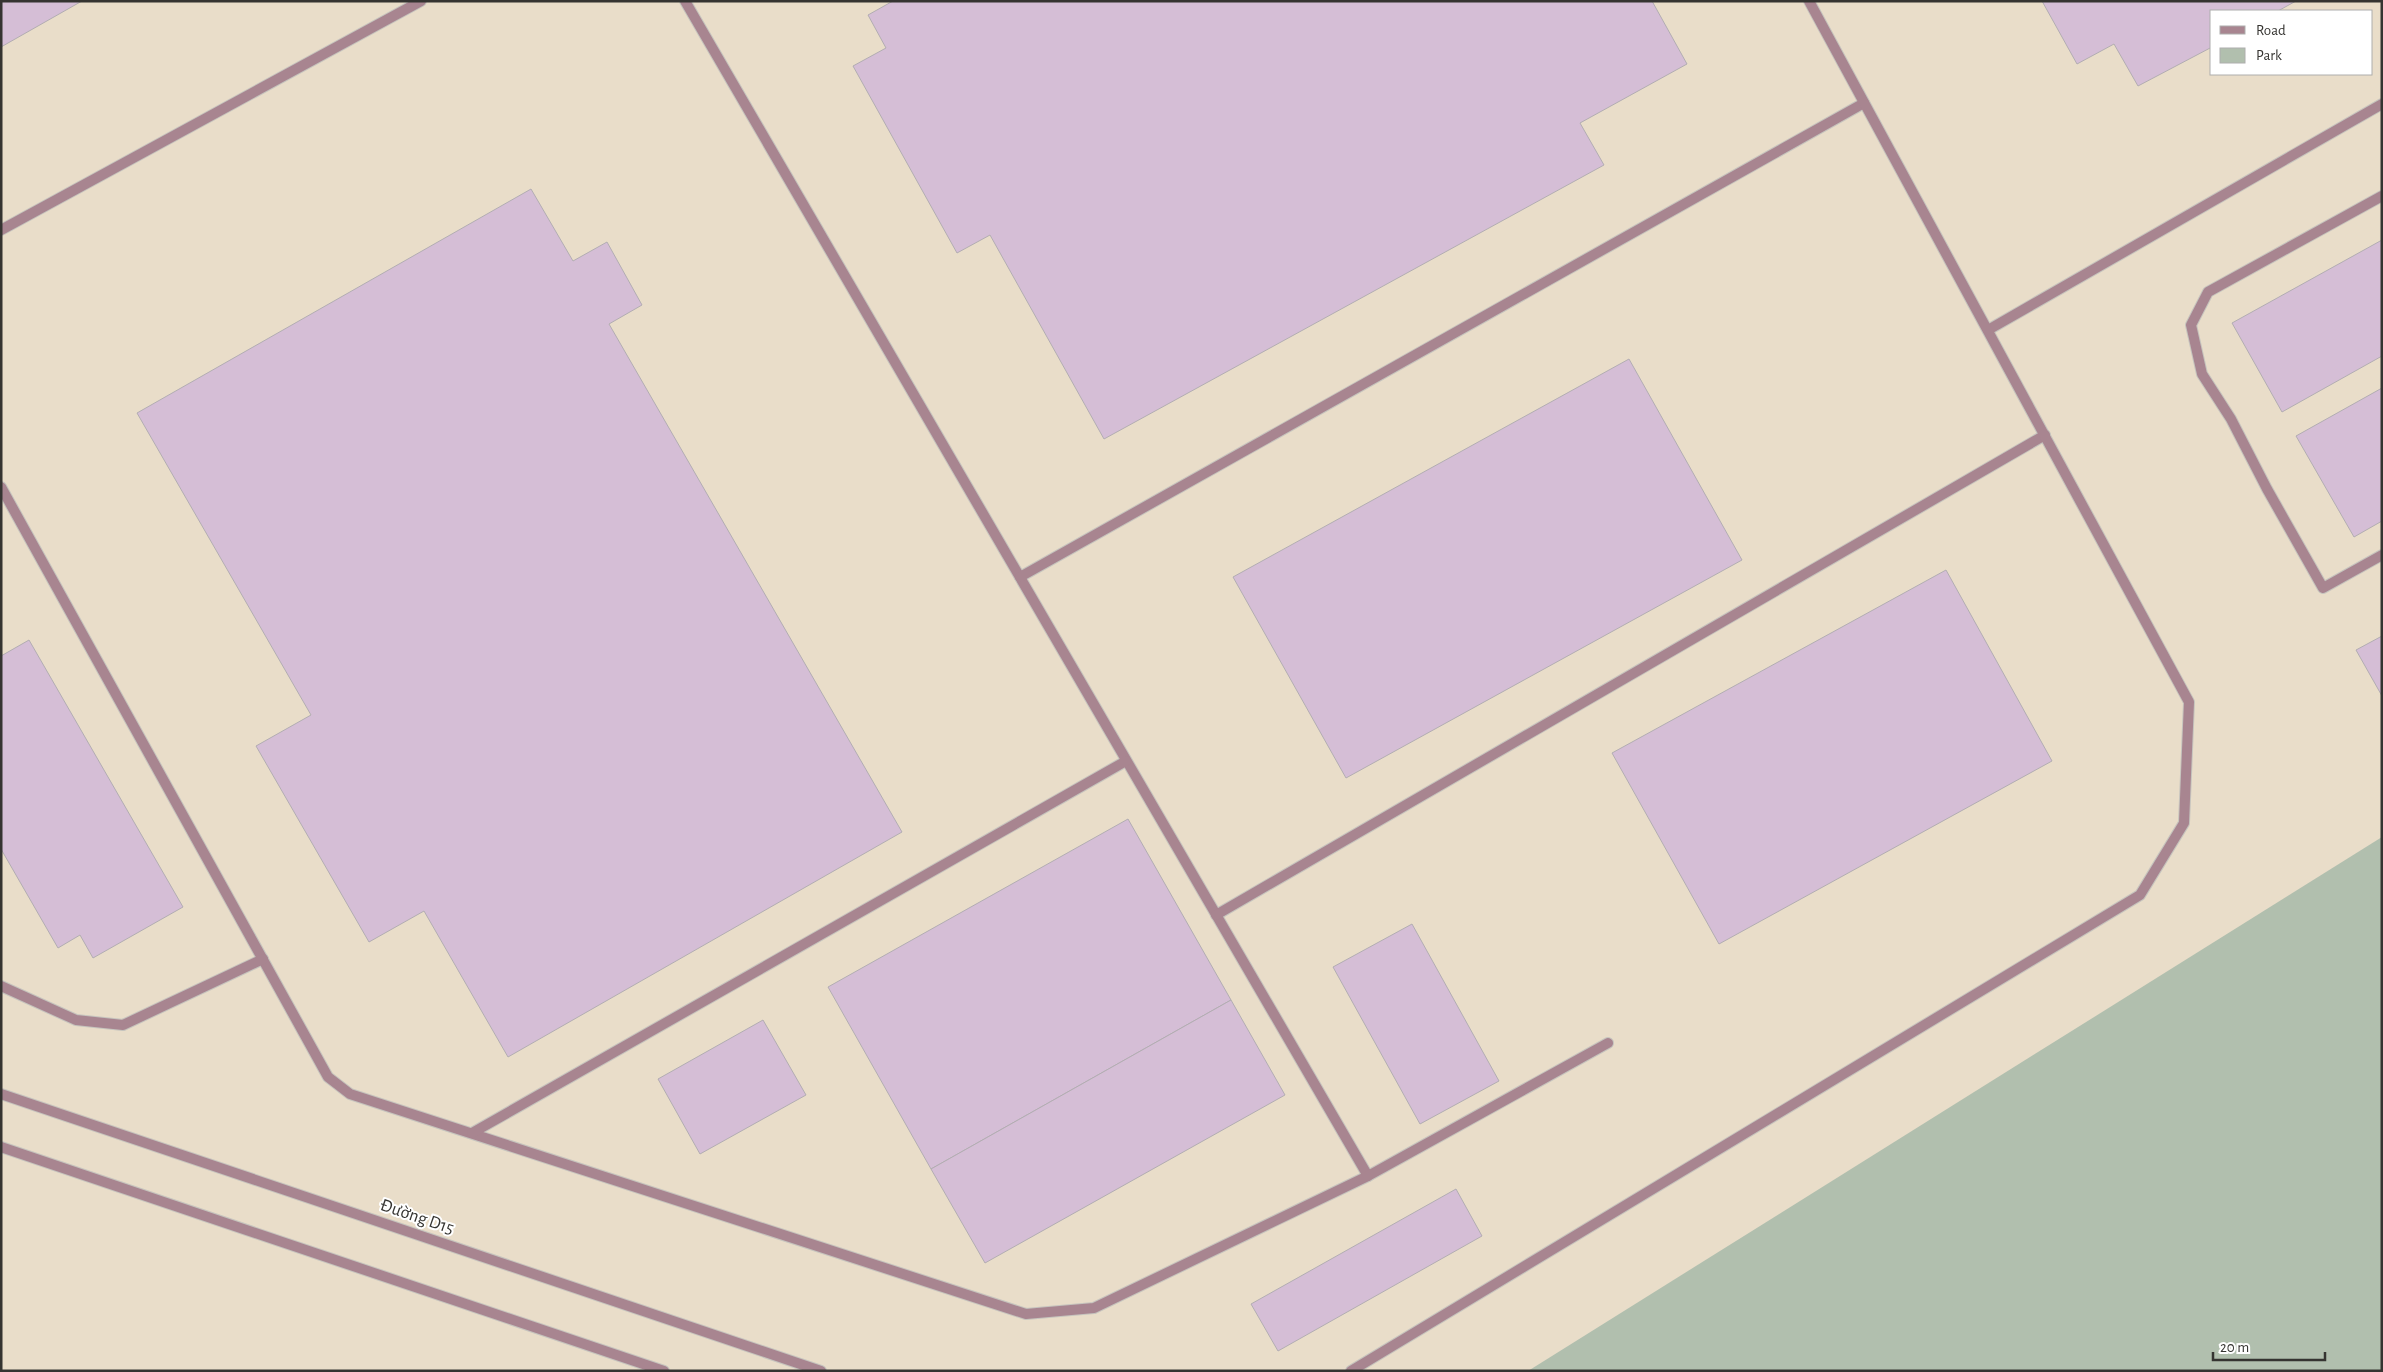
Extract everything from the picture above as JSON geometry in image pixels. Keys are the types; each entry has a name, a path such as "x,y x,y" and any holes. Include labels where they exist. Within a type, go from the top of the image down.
{"street":[{"path":"1,230 421,1"},
{"path":"685,1 1368,1176"},
{"path":"1351,1371 2140,895 2184,823 2189,702 1809,1"},
{"path":"1020,577 1864,102"},
{"path":"1988,330 2382,104"},
{"path":"2382,196 2208,292 2191,325 2202,374 2232,419 2267,489 2323,588 2382,555"},
{"path":"1216,915 2045,435"},
{"path":"1,486 328,1077 350,1094 1026,1314 1094,1308 1368,1176 1608,1043"},
{"path":"472,1133 1126,760"},
{"path":"1,986 76,1020 123,1025 264,959"},
{"name":"Đường D15","path":"1,1094 821,1371"},
{"path":"1,1147 664,1371"}],"shaded area":[{"path":"1,1 2382,1 2382,1371 1,1371"}],"green space":[{"path":"2382,837 2382,1371 1528,1371"}],"building":[{"path":"1,1 82,1 1,47"},
{"path":"893,1 1652,1 1687,64 1580,123 1604,165 1104,439 990,235 957,253 853,66 886,48 868,15"},
{"path":"2042,1 2296,1 2280,10 2210,10 2210,48 2138,86 2114,44 2077,64"},
{"path":"531,189 573,261 607,242 642,305 609,324 902,832 508,1057 424,911 369,942 256,746 311,715 137,413"},
{"path":"2382,240 2382,356 2282,412 2232,323"},
{"path":"1629,359 1742,560 1346,778 1233,577"},
{"path":"2382,388 2382,521 2354,537 2296,436"},
{"path":"1946,570 2052,761 1719,944 1612,753"},
{"path":"2382,636 2382,696 2356,650"},
{"path":"29,640 183,907 93,958 80,935 58,948 1,849 1,656"},
{"path":"1128,819 1231,1000 931,1169 828,987"},
{"path":"1412,924 1499,1081 1420,1124 1333,967"},
{"path":"1231,1000 1285,1095 985,1263 931,1169"},
{"path":"763,1020 806,1095 700,1154 658,1079"},
{"path":"1456,1189 1482,1236 1278,1351 1251,1304"}]}
